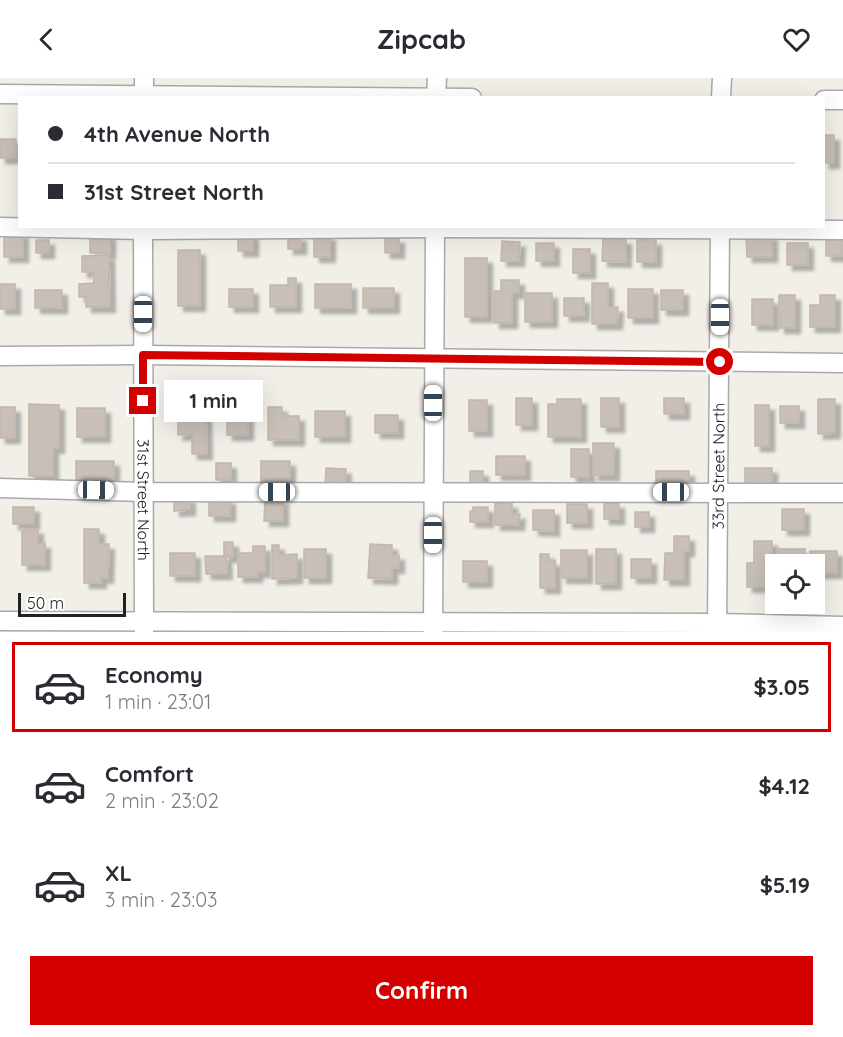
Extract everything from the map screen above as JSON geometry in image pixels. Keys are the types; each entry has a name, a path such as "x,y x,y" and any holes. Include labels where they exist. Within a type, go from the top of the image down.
{"street":[{"path":"436,96 437,78"},
{"path":"722,78 722,96"},
{"path":"0,94 144,90 394,96"},
{"path":"825,100 843,100"},
{"path":"0,227 18,227"},
{"name":"31st Street North","path":"143,228 144,627"},
{"path":"433,627 435,228"},
{"path":"720,228 843,230"},
{"name":"33rd Street North","path":"717,627 720,228"},
{"path":"0,356 143,355 843,363"},
{"path":"0,488 144,492 843,493"},
{"path":"0,621 144,627 843,626"}],"building":[{"path":"825,135 834,135 834,163 825,163"},
{"path":"0,139 16,139 16,158 0,158"},
{"path":"4,233 23,233 23,257 4,257"},
{"path":"90,234 110,234 110,253 90,253"},
{"path":"238,234 253,234 253,251 238,251"},
{"path":"314,235 330,235 330,257 314,257"},
{"path":"746,235 772,235 772,257 747,257"},
{"path":"826,235 842,235 842,256 826,256"},
{"path":"288,236 301,236 301,249 288,249"},
{"path":"385,238 399,238 399,253 385,253"},
{"path":"603,239 626,239 626,262 602,261"},
{"path":"36,240 49,240 49,253 36,253"},
{"path":"637,240 656,240 656,262 637,262"},
{"path":"502,241 520,242 519,261 501,261"},
{"path":"536,243 554,243 554,261 536,261"},
{"path":"787,243 808,243 808,265 787,265"},
{"path":"573,249 590,249 590,273 573,273"},
{"path":"178,250 200,250 200,306 178,306"},
{"path":"109,255 110,307 86,307 86,297 79,297 79,284 94,283 93,272 82,272 82,256"},
{"path":"465,258 487,258 487,317 465,317"},
{"path":"288,278 296,278 296,307 270,307 270,285 288,285"},
{"path":"501,280 519,280 519,293 512,293 512,323 494,323 494,291 501,291"},
{"path":"592,283 608,283 608,307 618,307 617,324 592,324"},
{"path":"0,284 15,284 15,309 0,309"},
{"path":"315,284 351,284 351,308 315,308"},
{"path":"363,288 394,288 394,308 363,308"},
{"path":"229,289 253,289 253,307 229,307"},
{"path":"628,289 653,289 653,318 628,318"},
{"path":"35,290 62,290 62,308 35,308"},
{"path":"661,290 683,290 683,310 661,310"},
{"path":"525,293 552,293 552,322 525,322"},
{"path":"779,295 795,295 795,328 779,328"},
{"path":"820,295 835,295 835,327 810,327 810,305 820,305"},
{"path":"564,298 584,298 584,316 564,316"},
{"path":"752,299 773,299 773,325 752,325"},
{"path":"516,398 532,398 532,425 516,425"},
{"path":"601,398 619,398 619,427 601,427"},
{"path":"664,398 684,398 684,414 664,414"},
{"path":"557,399 581,399 581,437 548,437 548,404 557,404"},
{"path":"818,399 835,399 835,433 818,434"},
{"path":"469,400 487,400 487,431 469,431"},
{"path":"29,404 59,405 59,448 53,448 53,476 29,476"},
{"path":"755,405 769,405 769,446 755,446"},
{"path":"780,406 799,406 799,423 780,423"},
{"path":"0,407 15,407 15,438 0,438"},
{"path":"268,407 282,407 282,416 299,416 299,440 268,440"},
{"path":"77,408 105,408 105,437 77,437"},
{"path":"315,411 345,411 345,437 315,437"},
{"path":"178,412 206,412 207,454 192,454 192,434 178,435"},
{"path":"227,412 248,412 248,435 227,435"},
{"path":"375,415 398,415 398,433 375,433"},
{"path":"593,443 614,443 614,475 593,475"},
{"path":"571,449 589,449 589,477 571,477"},
{"path":"496,456 525,456 525,475 496,475"},
{"path":"76,461 114,461 114,484 76,484"},
{"path":"261,461 290,461 290,485 261,485"},
{"path":"216,463 231,463 231,480 216,480"},
{"path":"326,468 346,469 345,488 325,487"},
{"path":"745,468 772,468 772,487 745,487"},
{"path":"470,471 483,471 483,484 470,484"},
{"path":"656,471 689,471 689,487 656,487"},
{"path":"174,498 190,498 190,510 174,511"},
{"path":"209,499 230,499 230,516 209,516"},
{"path":"265,499 283,500 283,521 264,521"},
{"path":"495,503 512,503 512,514 520,514 519,525 495,525"},
{"path":"604,503 619,503 619,519 604,519"},
{"path":"567,504 587,504 587,523 567,523"},
{"path":"13,507 34,507 34,524 13,524"},
{"path":"473,507 488,507 488,522 470,522 470,511 473,511"},
{"path":"782,509 804,509 804,530 782,530"},
{"path":"533,510 554,510 554,531 533,530"},
{"path":"635,512 649,512 649,527 635,527"},
{"path":"22,529 38,529 38,543 45,543 45,565 22,565"},
{"path":"84,529 99,529 99,544 109,544 108,578 101,577 101,583 84,583"},
{"path":"674,536 689,536 689,551 684,551 684,580 664,580 665,553 674,553"},
{"path":"754,541 772,541 772,554 765,554 765,587 747,587 747,563 754,563"},
{"path":"224,542 233,542 233,557 226,557 227,574 206,574 205,556 224,556"},
{"path":"370,544 392,545 392,555 399,555 399,568 392,568 392,579 368,578"},
{"path":"272,545 279,545 279,555 297,554 297,578 272,579"},
{"path":"253,546 265,546 265,572 257,572 257,577 238,577 238,553 253,553"},
{"path":"304,549 326,549 326,578 304,578"},
{"path":"596,549 616,549 616,584 596,584"},
{"path":"778,549 805,549 805,554 778,554"},
{"path":"561,550 587,550 587,578 561,578"},
{"path":"810,551 837,551 837,573 825,573 825,554 810,554"},
{"path":"170,553 195,553 195,576 170,576"},
{"path":"540,554 549,554 549,561 555,561 555,588 540,588"},
{"path":"631,559 651,559 651,578 631,578"},
{"path":"463,561 487,561 487,582 463,582"}],"route":[{"path":"143,401 143,355 720,362"}]}
